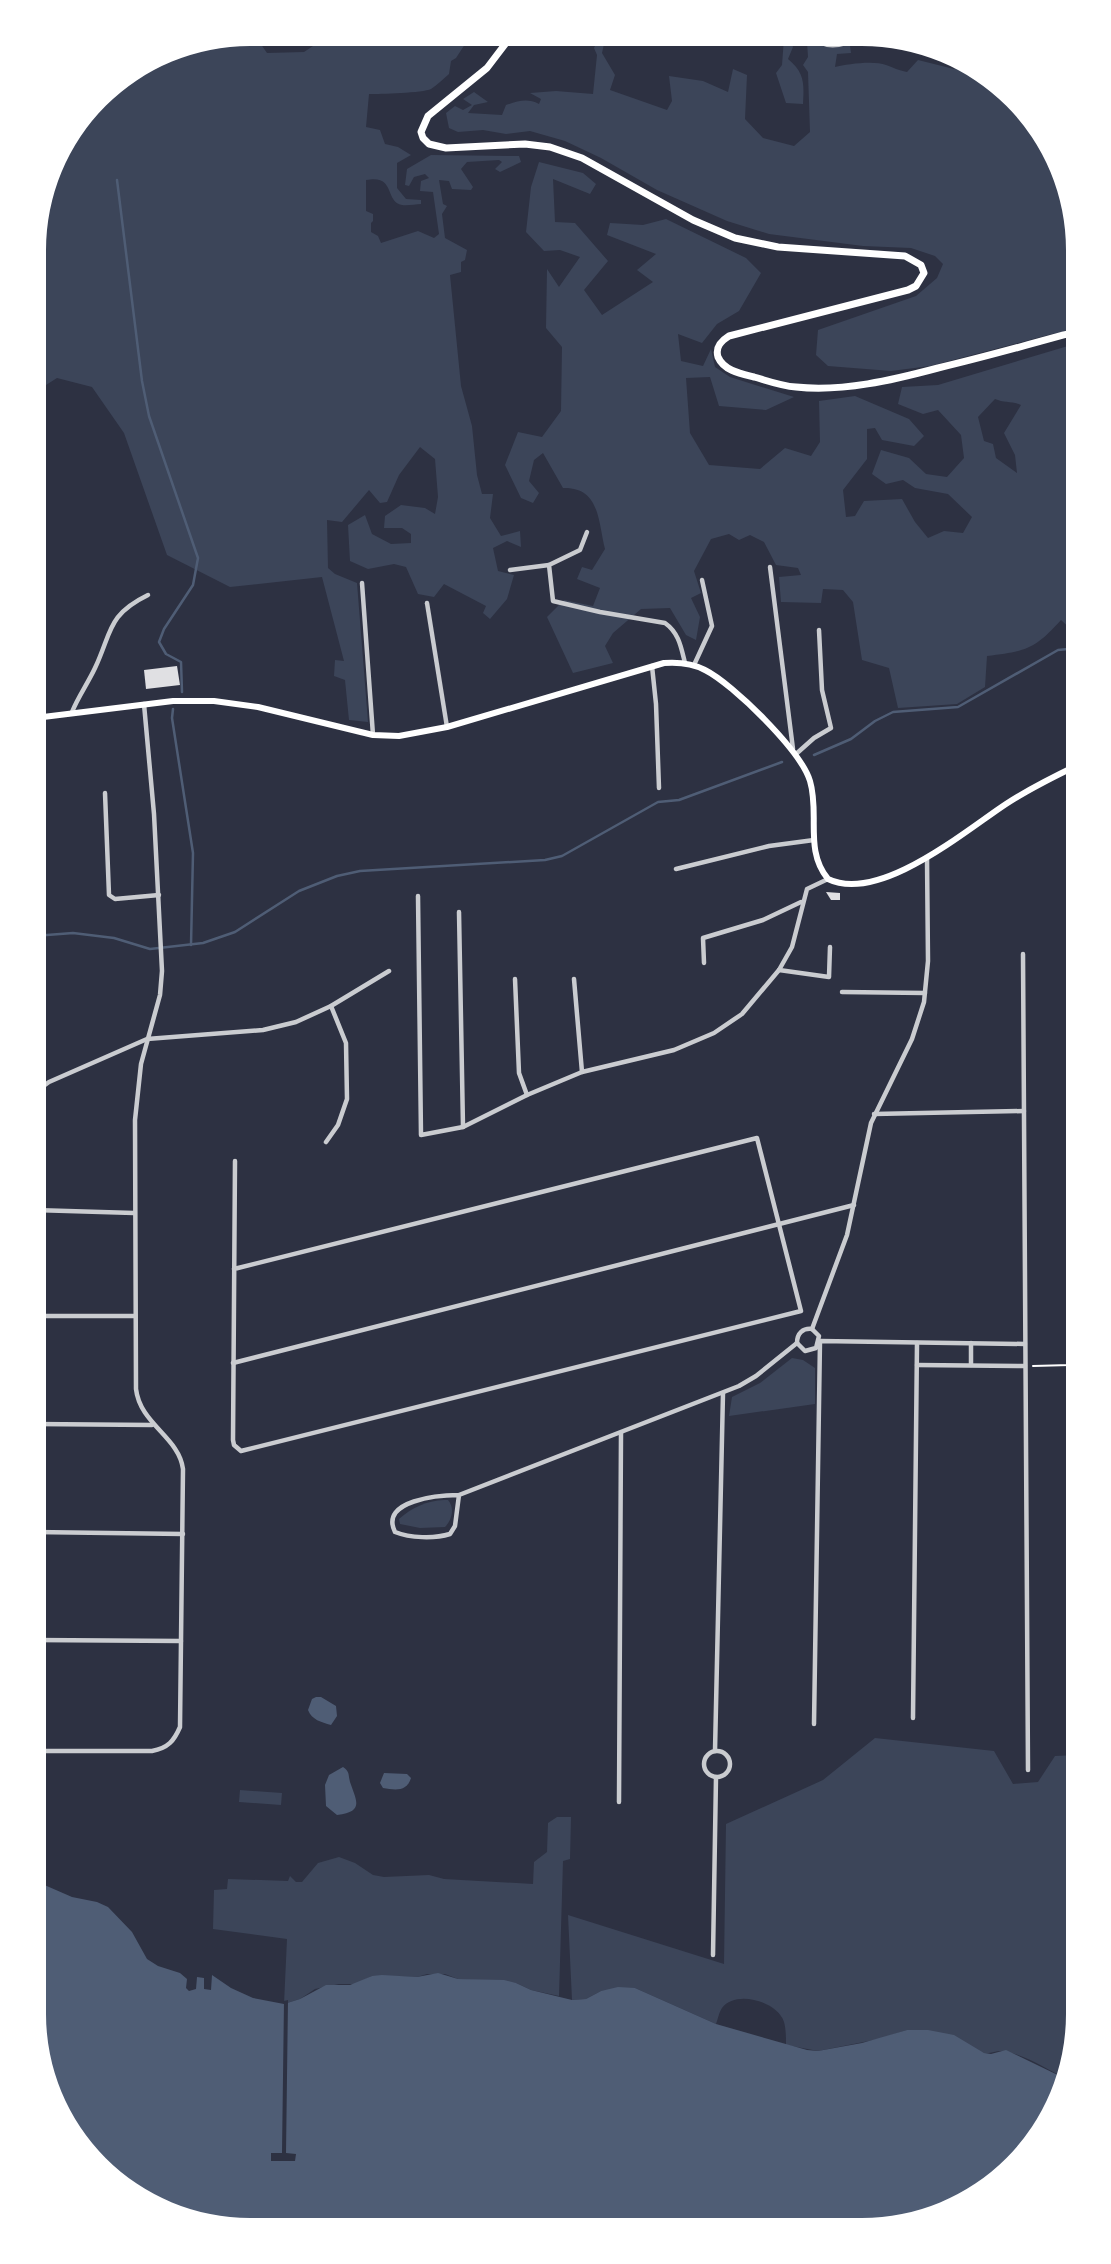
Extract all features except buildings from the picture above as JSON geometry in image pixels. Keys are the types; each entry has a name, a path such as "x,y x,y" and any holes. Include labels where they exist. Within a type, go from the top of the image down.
{"main road":[{"path":"504,46 487,68 428,116 421,132 429,144 446,148 524,144 550,147 582,158 693,220 735,238 778,247 905,256 921,265 924,273 921,279 908,290 729,336 721,341 717,349 724,366 798,388 869,384 957,364 1066,334"},
{"path":"46,716 195,700 235,703 373,735 399,736 447,727 652,666 685,663 718,678 794,751 807,771 813,793 817,862 828,879 836,883 859,883 894,873 927,858 1024,793 1066,771"}],"street":[{"path":"510,570 549,565 580,550 587,532"},
{"path":"549,565 553,601 665,623 679,638 685,663"},
{"path":"770,567 794,751 831,728 822,690 819,631"},
{"path":"694,665 712,626 702,580"},
{"path":"362,583 373,735"},
{"path":"72,712 96,666 113,624 131,603 148,595"},
{"path":"427,603 447,727"},
{"path":"652,666 659,788"},
{"path":"46,1751 152,1751 169,1745 180,1727 182,1462 175,1449 146,1416 137,1397 134,1316 135,1121 138,1088 147,1039 160,995 162,971 159,895 144,704"},
{"path":"105,793 109,895 115,899 159,895"},
{"path":"676,869 769,846 814,840"},
{"path":"813,1329 847,1235 867,1135 874,1114 916,1031 925,993 928,961 927,858"},
{"path":"418,896 421,1135 463,1127 527,1095 582,1072 650,1057 714,1034 742,1014 779,970 792,947 807,889 828,879"},
{"path":"704,962 703,938 763,920 802,902"},
{"path":"459,912 463,1127"},
{"path":"779,970 829,977 830,947"},
{"path":"1023,954 1028,1770"},
{"path":"46,1084 147,1039 272,1029 296,1022 331,1006 389,971"},
{"path":"515,979 519,1073 527,1095"},
{"path":"574,979 582,1072"},
{"path":"842,992 925,993"},
{"path":"326,1142 338,1125 347,1099 346,1042 331,1006"},
{"path":"874,1114 1024,1111"},
{"path":"234,1269 757,1138 802,1311 246,1452 236,1449 233,1440 233,1363 235,1161"},
{"path":"233,1363 855,1205"},
{"path":"46,1210 134,1213"},
{"path":"46,1316 134,1316"},
{"path":"813,1329 820,1341 814,1724"},
{"path":"459,1495 455,1526 450,1534 408,1536 395,1532 392,1527 394,1516 404,1506 429,1498 459,1495 723,1393 756,1376 797,1343 799,1333 813,1329"},
{"path":"820,1341 1025,1344"},
{"path":"797,1343 809,1352 817,1348 820,1341"},
{"path":"914,1718 917,1343"},
{"path":"971,1343 971,1365"},
{"path":"917,1365 1025,1366"},
{"path":"715,1751 723,1393"},
{"path":"46,1424 153,1425"},
{"path":"619,1802 621,1433"},
{"path":"46,1532 183,1534"},
{"path":"46,1640 181,1641"},
{"path":"715,1751 723,1752 730,1762 727,1773 716,1777 708,1774 704,1766 708,1754 715,1751"},
{"path":"713,1955 716,1777"}],"path":[{"path":"1025,1366 1065,1366"}],"shaded area":[{"path":"595,45 604,45 602,53 615,75 610,90 667,110 672,101 669,76 703,81 728,92 733,69 747,75 745,119 763,138 794,146 810,132 808,72 803,65 808,57 807,45 846,45 850,46 851,53 837,54 835,67 875,63 907,72 918,60 954,68 996,96 1015,115 1044,159 1062,210 1066,250 1066,331 930,366 891,371 828,366 816,355 818,330 916,296 937,278 943,264 935,256 911,248 863,246 769,234 727,221 657,190 565,141 530,131 506,134 483,130 458,132 449,128 446,113 455,106 463,110 472,105 463,99 474,92 488,102 474,105 468,113 502,115 506,105 519,101 539,104 541,99 530,93 556,91 593,94 597,55 594,48"},
{"path":"783,45 792,45 788,59 798,69 802,79 803,104 786,103 776,73 782,65"},
{"path":"262,46 267,53 304,52 313,46 464,46 451,61 449,74 431,89 369,94 366,127 380,130 385,144 398,147 411,155 397,163 397,188 406,199 421,200 421,204 397,203 382,181 366,180 366,211 373,214 371,232 378,236 381,243 418,231 434,238 439,234 433,192 420,191 421,181 429,178 425,174 414,177 409,186 405,185 407,169 431,155 519,156 521,162 500,172 495,169 502,162 499,160 467,162 461,169 473,187 471,190 452,189 449,181 439,180 443,204 447,206 442,214 445,238 467,250 465,260 461,262 461,272 450,275 461,386 472,426 477,475 482,494 493,494 490,518 501,536 520,531 521,547 507,541 493,548 498,571 514,575 507,599 490,619 483,613 486,606 444,584 434,597 418,594 406,567 394,564 368,569 350,561 348,525 365,515 372,534 391,544 411,543 411,534 402,528 384,528 385,516 401,505 425,508 435,514 438,497 435,459 420,447 399,475 387,502 380,503 369,490 342,522 327,520 328,568 335,574 357,583 368,722 349,720 345,680 334,676 335,660 344,661 322,577 230,587 167,555 124,433 92,387 57,378 46,385 46,236 49,210 61,171 73,148 96,115 115,96 136,80 171,61 210,49"},
{"path":"539,162 583,173 596,184 590,194 553,179 555,222 575,223 608,261 584,290 602,315 653,282 637,270 656,254 607,235 610,223 643,225 666,219 746,258 761,273 739,311 717,324 702,343 678,334 681,361 703,366 711,349 715,367 730,377 794,397 766,410 719,406 710,377 686,378 690,433 709,465 760,469 785,448 811,456 820,442 819,401 855,396 909,419 924,436 914,446 882,440 875,428 867,429 867,459 843,490 846,517 855,516 864,501 902,499 928,538 944,531 963,533 972,517 948,494 915,488 903,480 886,484 872,474 881,450 909,458 926,474 947,477 964,458 961,435 938,410 923,414 898,404 902,387 938,385 1066,347 1066,624 1061,620 1044,638 1028,647 987,656 985,687 957,704 898,708 889,668 862,660 853,602 843,590 823,589 821,603 781,602 779,577 801,575 798,568 776,565 764,542 750,535 739,540 729,534 711,539 694,571 701,593 691,598 700,617 696,640 686,635 670,608 641,609 613,633 605,646 613,663 573,673 547,617 564,600 593,606 600,588 577,579 582,567 592,570 605,549 598,517 591,499 584,493 563,488 543,453 534,460 529,481 539,493 533,503 521,498 505,465 518,432 542,437 561,411 562,347 546,328 547,269 559,287 580,257 560,250 544,251 526,232 531,187","holes":["995,399 1021,405 1004,433 1015,455 1017,473 996,458 993,444 984,441 978,417"]},
{"path":"792,1358 803,1360 815,1368 815,1404 729,1416 732,1397 760,1383"},
{"path":"448,1500 452,1510 445,1527 420,1528 400,1524 399,1519 415,1508 426,1503"},
{"path":"316,1697 336,1706 337,1716 331,1725 317,1720 308,1710 312,1699"},
{"path":"875,1738 994,1751 1013,1784 1038,1782 1055,1756 1065,1756 1065,2028 1057,2074 1009,2052 984,2053 907,2030 879,2039 818,2051 786,2045 785,2025 780,2015 756,2000 737,1999 728,2002 721,2010 716,2024 635,1988 601,1991 586,1999 572,2000 568,1915 724,1964 726,1824 823,1780"},
{"path":"343,1767 347,1770 356,1804 352,1811 337,1815 326,1806 325,1785 329,1775"},
{"path":"384,1773 407,1774 411,1778 404,1788 383,1788 380,1783"},
{"path":"240,1790 282,1793 281,1805 239,1802"},
{"path":"557,1817 571,1817 570,1859 563,1861 559,1996 531,1990 516,1983 427,1974 417,1977 372,1976 356,1984 315,1989 300,1999 284,2004 287,1939 213,1929 214,1890 227,1889 228,1879 288,1881 290,1876 296,1882 302,1882 318,1863 339,1857 355,1863 373,1875 384,1877 429,1875 444,1879 533,1884 534,1862 547,1852 548,1823"},
{"path":"46,1886 72,1897 108,1907 132,1932 147,1959 158,1966 180,1973 187,1979 186,1988 189,1991 196,1989 197,1977 204,1978 204,1989 211,1990 212,1975 253,1998 284,2004 326,1985 350,1985 372,1976 417,1977 438,1973 458,1979 504,1980 572,2000 586,1999 601,1991 618,1987 635,1988 716,2024 807,2050 818,2051 862,2043 907,2030 928,2030 954,2035 984,2053 1006,2050 1057,2074 1038,2116 1006,2159 986,2176 952,2197 914,2212 862,2218 223,2217 184,2208 136,2184 96,2149 67,2105 56,2080 47,2041"}],"pier":[{"path":"288,2000 286,2153 296,2154 295,2161 271,2161 271,2153 282,2153 284,2001"}],"waterway":[{"path":"117,180 142,381 149,416 198,558 193,585 164,629 159,642 166,654 181,662 182,692"},
{"path":"814,755 851,739 875,721 893,712 958,707 1058,650 1066,649"},
{"path":"173,709 172,718 193,853 191,945"},
{"path":"46,935 73,933 114,938 150,949 203,943 235,932 299,891 337,876 360,871 545,860 562,856 658,802 679,800 782,762"}]}
